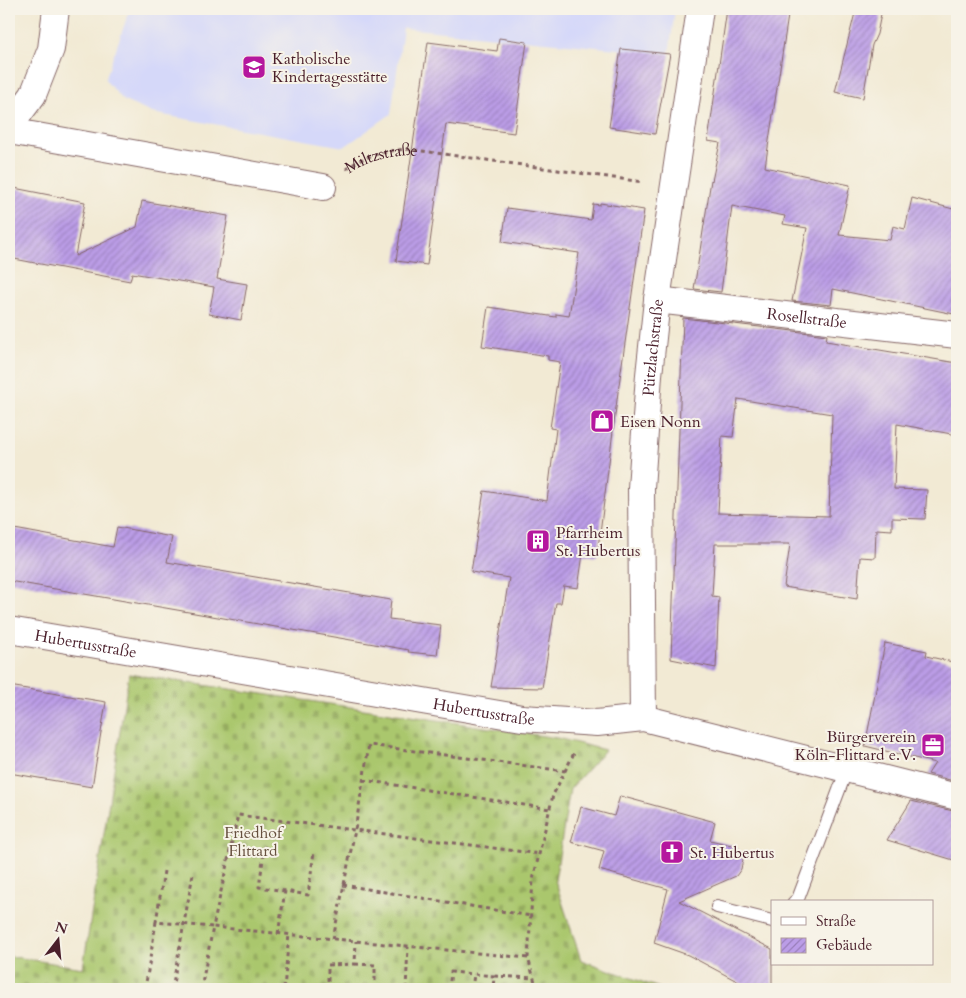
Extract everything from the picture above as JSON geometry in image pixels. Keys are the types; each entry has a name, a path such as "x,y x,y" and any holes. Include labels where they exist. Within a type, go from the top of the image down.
{"street":[{"path":"56,9 51,49 33,96 9,129 324,187"},
{"name":"Pützlachstraße","path":"643,718 641,488 656,300 700,9"},
{"name":"Rosellstraße","path":"656,300 957,335"},
{"name":"Hubertusstraße","path":"9,630 522,718 597,723 643,718 957,797"}],"lane":[{"path":"797,900 847,769"},
{"path":"717,907 771,922"}],"path":[{"name":"Miltzstraße","path":"324,187 354,163 382,152 408,149 674,187"},
{"path":"537,989 528,958 533,880 553,795 578,744 597,723"},
{"path":"332,939 355,830 369,745 565,771"},
{"path":"364,780 550,809"},
{"path":"201,989 238,815 540,854"},
{"path":"265,846 259,887 308,895 314,852"},
{"path":"145,989 164,871"},
{"path":"172,989 193,874"},
{"path":"343,885 531,916"},
{"path":"278,934 285,891"},
{"path":"156,922 528,958"},
{"path":"284,989 289,934"},
{"path":"355,964 356,941"},
{"path":"406,989 408,946"},
{"path":"328,989 328,965 355,964 375,965 375,989"},
{"path":"449,989 451,972 534,978"},
{"path":"472,989 474,974"},
{"path":"493,989 494,976"}],"shaded area":[{"name":"Katholische Kindertagesstätte","path":"130,9 675,9 669,54 403,28 391,114 344,147 152,113 124,101 105,80"}],"green space":[{"name":"Friedhof Flittard","path":"129,674 557,738 605,750 570,789 555,880 581,960 662,989 9,989 9,956 83,968"}],"building":[{"path":"727,9 789,9 765,167 850,185 839,235 890,240 893,226 905,229 912,198 957,210 957,284 954,314 833,289 831,305 792,301 807,228 783,224 785,216 732,206 721,292 694,289 711,180 720,143 708,141"},
{"path":"856,9 882,9 877,34 872,45 863,98 835,92"},
{"path":"499,38 527,42 514,133 446,124 427,265 396,261 428,42 497,51"},
{"path":"621,49 670,54 655,134 609,127"},
{"path":"9,187 85,202 75,256 137,227 142,201 228,216 217,279 247,284 241,320 209,314 214,287 132,273 130,281 9,258"},
{"path":"600,203 644,210 597,556 583,554 578,588 564,586 561,603 556,603 542,688 491,687 509,578 471,572 484,491 547,501 556,429 550,428 560,362 548,360 548,356 482,346 488,307 556,317 556,314 569,316 579,253 502,242 507,208 591,220 593,204 600,205"},
{"path":"683,318 827,335 826,341 957,363 957,435 897,424 894,489 927,490 925,519 892,518 892,530 876,529 875,558 860,557 857,599 784,587 790,544 715,544 712,596 719,597 716,668 671,659","holes":["738,399 832,414 829,516 718,513 722,436 733,437"]},
{"path":"117,527 172,537 167,562 391,600 389,619 441,625 437,655 408,652 409,650 9,581 9,528 113,547"},
{"path":"885,643 927,651 926,656 957,663 957,782 928,774 935,763 865,746"},
{"path":"9,686 106,702 92,787 9,773"},
{"name":"St. Hubertus","path":"620,796 715,822 710,840 736,846 743,859 741,869 736,876 679,901 771,948 772,989 752,989 688,955 654,943 668,889 599,870 604,851 571,842 581,807 614,816"},
{"path":"911,801 957,812 957,861 887,840"}],"place":[{"name":"Katholische Kindertagesstätte","path":"254,67"},
{"name":"Eisen Nonn","path":"602,421"},
{"name":"Pfarrheim St. Hubertus","path":"538,541"},
{"name":"Bürgerverein Köln-Flittard e.V.","path":"933,745"},
{"name":"St. Hubertus","path":"672,852"}]}
